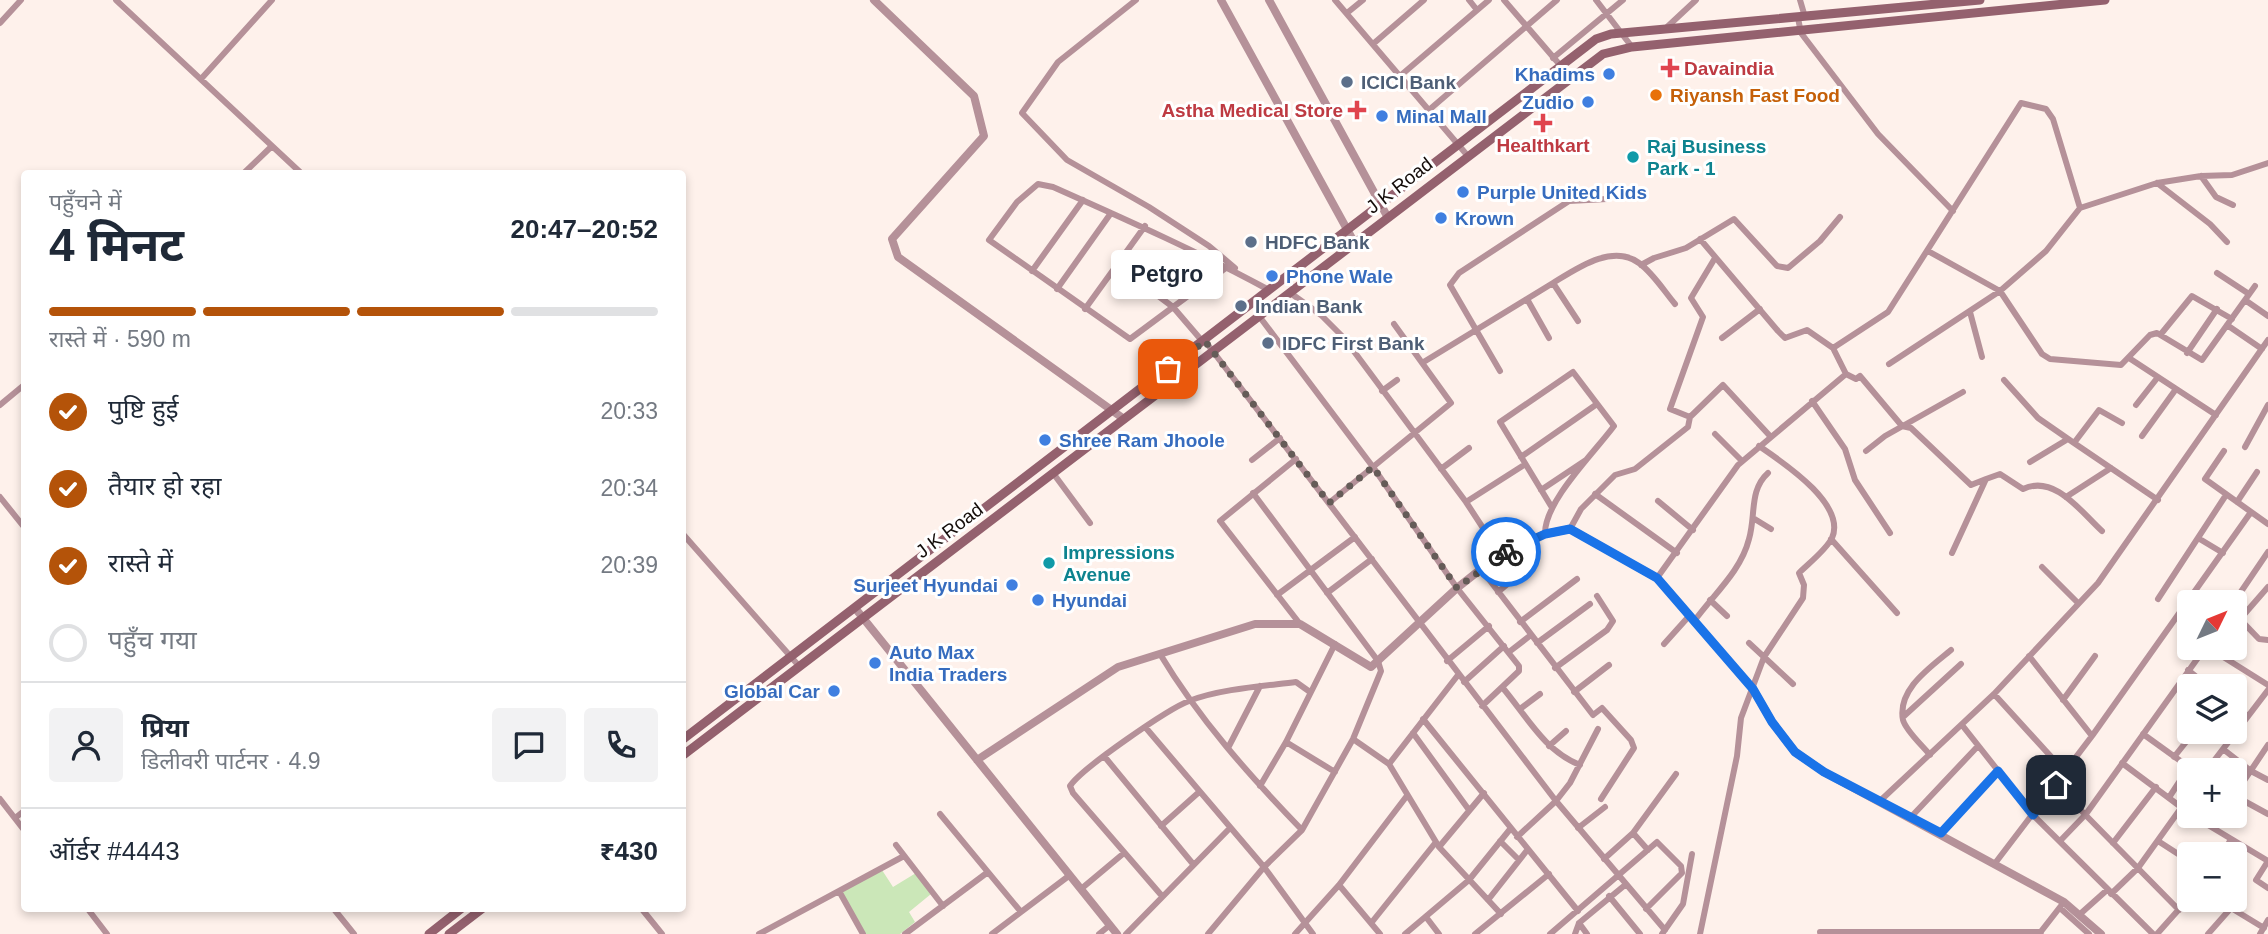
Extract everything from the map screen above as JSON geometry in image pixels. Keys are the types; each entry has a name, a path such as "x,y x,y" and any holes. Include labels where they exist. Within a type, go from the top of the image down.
{"main road":[{"name":"J K Road","path":"686,737 1382,205 1459,145 1557,62 1600,37 1802,18 1895,4 1978,0"},
{"path":"1978,0 1978,13"},
{"name":"J K Road","path":"686,752 1569,77 1606,53 1632,47 1801,33 2105,0"},
{"path":"1600,37 1606,53"},
{"path":"429,934 457,912"},
{"path":"449,934 478,912"}],"street":[{"path":"0,23 21,0"},
{"path":"116,0 298,170"},
{"path":"201,79 272,0"},
{"path":"874,0 974,96 984,136 892,239 898,257 1115,409 1124,419"},
{"path":"1136,0 1058,62 1022,113 1067,160 1209,246 1247,278"},
{"path":"1221,0 1354,242"},
{"path":"1269,0 1387,216"},
{"path":"1335,0 1467,155"},
{"path":"1347,13 1363,0"},
{"path":"1373,44 1424,0"},
{"path":"1469,0 1477,10"},
{"path":"1400,76 1489,0"},
{"path":"1504,0 1557,62 1623,0"},
{"path":"1429,110 1557,0"},
{"path":"1597,0 1632,47"},
{"path":"1662,32 1696,0"},
{"path":"1800,0 1801,33 1878,134 1953,211"},
{"path":"1833,348 1888,312 2021,103 2028,102 2046,108 2053,119 2080,208"},
{"path":"247,170 272,146"},
{"path":"1889,364 2000,291 2046,251 2080,208 2157,184 2201,176 2232,175 2268,163"},
{"path":"2201,176 2216,197 2234,205"},
{"path":"1227,267 1130,340 996,248 989,240 1017,202 1038,184 1145,226 1227,267 1269,290"},
{"path":"2157,184 2210,224 2227,242"},
{"path":"1500,372 1450,285 1459,273 1569,201 1607,199"},
{"path":"1032,271 1083,200"},
{"path":"1057,289 1111,213"},
{"path":"1641,265 1700,239 1734,219 1777,266 1788,268 1819,241 1840,217"},
{"path":"1085,309 1145,226"},
{"path":"1700,239 1785,338 1807,330 1833,348 1846,374 1856,379 1860,376 1902,426 1911,428 1971,485 2000,474 2023,489 2047,485 2066,498 2102,531"},
{"path":"1928,251 2000,291 2046,357 2117,366 2129,358 2150,335 2161,334 2202,360 2255,286"},
{"path":"1422,363 1596,258 1625,257 1641,265 1675,304"},
{"path":"1689,417 1670,409 1703,317 1691,298 1715,258"},
{"path":"1118,265 1173,307 1213,351 1447,661 1556,801 1664,932 1683,904 1692,854"},
{"path":"2217,273 2268,316"},
{"path":"1553,283 1578,321"},
{"path":"1289,292 1321,315 1344,338 1466,502 1500,554"},
{"path":"2161,334 2192,296 2232,318"},
{"path":"1527,299 1549,338"},
{"path":"1722,338 1760,309"},
{"path":"2187,352 2217,309"},
{"path":"1970,312 1982,357"},
{"path":"1259,316 1373,467 1457,588 1489,626 1519,669 1482,706"},
{"path":"1329,503 1451,403 1394,324"},
{"path":"2227,325 2262,349"},
{"path":"1881,800 1994,694 2098,583 2268,340"},
{"path":"2129,358 2216,415"},
{"path":"1545,534 1545,524 1552,506 1614,426 1573,372 1500,422 1524,465 1552,506"},
{"path":"1657,578 1742,461 1846,374"},
{"path":"2136,405 2158,377"},
{"path":"1382,391 1397,380"},
{"path":"2004,380 2038,418 2158,500"},
{"path":"1570,529 1581,509 1594,494 1615,475 1636,469 1678,436 1688,427 1689,417 1723,384 1770,436"},
{"path":"0,405 21,388"},
{"path":"2143,436 2176,389"},
{"path":"1866,451 1902,426 1963,392"},
{"path":"1812,401 1845,449 1855,480 1890,533"},
{"path":"1521,457 1597,404"},
{"path":"2245,447 2268,405"},
{"path":"2030,462 2071,441 2101,409 2122,423"},
{"path":"1714,434 1742,461"},
{"path":"1252,460 1280,438"},
{"path":"1700,934 1737,756 1741,718 1764,657 1803,598 1804,585 1799,573 1831,539 1832,514 1806,480 1759,446"},
{"path":"1441,469 1469,448"},
{"path":"2224,451 2204,479 2268,524"},
{"path":"1541,490 1592,456"},
{"path":"1296,459 1220,521 1300,624 1371,667 1457,588 1500,554 1545,534 1570,529 1657,578 1753,689 1772,722 1795,752 1824,772 1996,862 2078,915 2102,934"},
{"path":"1466,502 1524,465"},
{"path":"2066,498 2111,468"},
{"path":"2237,502 2257,472"},
{"path":"1053,473 1090,523"},
{"path":"1664,644 1710,600 1743,559 1753,518 1755,490 1768,473"},
{"path":"1952,553 1986,479"},
{"path":"1208,934 1264,867 1302,830 1353,739 1380,678 1378,661 1253,493"},
{"path":"1594,494 1677,553"},
{"path":"2158,599 2227,495"},
{"path":"0,497 21,523"},
{"path":"1658,501 1693,530"},
{"path":"1996,862 2092,736 2250,512"},
{"path":"1753,518 1771,528"},
{"path":"1277,595 1356,537"},
{"path":"686,538 799,666"},
{"path":"2198,538 2223,553"},
{"path":"1831,539 1897,612"},
{"path":"2242,590 2268,552"},
{"path":"1328,593 1372,559"},
{"path":"1498,592 1530,566"},
{"path":"2042,567 2078,603"},
{"path":"1481,569 1593,715 1602,708 1631,740 1634,748 1601,799"},
{"path":"1520,622 1577,579"},
{"path":"2247,607 2268,587"},
{"path":"1555,668 1606,630 1613,621 1597,596"},
{"path":"1710,600 1727,616"},
{"path":"1537,643 1590,604"},
{"path":"855,608 1117,934"},
{"path":"977,760 1118,667 1255,624 1300,624"},
{"path":"1447,661 1489,626"},
{"path":"2247,626 2259,639 2268,640"},
{"path":"1464,682 1506,649 1531,635"},
{"path":"1749,643 1793,684"},
{"path":"1260,786 1286,742 1335,644"},
{"path":"1930,754 1905,724 1903,717 1910,687 1951,650"},
{"path":"1160,654 1188,701 1260,786 1302,830"},
{"path":"2029,656 2092,736"},
{"path":"2063,700 2095,656"},
{"path":"2060,841 2086,814 2197,660"},
{"path":"2216,758 2268,687 2226,660"},
{"path":"1903,717 1961,664"},
{"path":"1574,692 1609,665"},
{"path":"2188,670 2193,674"},
{"path":"1389,764 1458,675"},
{"path":"1162,897 1070,786 1104,756 1188,701 1260,686 1296,682 1310,692"},
{"path":"1228,748 1260,686"},
{"path":"1502,687 1549,746 1562,757 1580,765"},
{"path":"1520,709 1539,694"},
{"path":"1994,694 2064,772"},
{"path":"1423,719 1578,911"},
{"path":"1962,725 2033,815 2155,934 2177,912"},
{"path":"1146,729 1264,867 1313,934"},
{"path":"1517,836 1556,801 1580,765 1598,729"},
{"path":"1549,746 1566,731"},
{"path":"1413,733 1469,810"},
{"path":"2144,734 2177,759"},
{"path":"1353,739 1389,764 1406,797 1437,845 1501,914"},
{"path":"1286,742 1335,772"},
{"path":"2174,757 2184,744"},
{"path":"2247,777 2268,745"},
{"path":"1911,817 1978,746"},
{"path":"2223,749 2251,771 2268,780"},
{"path":"1104,756 1193,864"},
{"path":"2122,763 2177,804"},
{"path":"1941,833 1998,771"},
{"path":"1604,859 1633,834 1676,774"},
{"path":"2056,785 2177,908"},
{"path":"2113,843 2156,787"},
{"path":"2170,796 2177,787"},
{"path":"1161,826 1198,793"},
{"path":"1372,922 1484,793"},
{"path":"1295,934 1339,885 1406,797"},
{"path":"0,799 21,826"},
{"path":"2247,802 2268,814"},
{"path":"1578,828 1605,807"},
{"path":"15,818 21,813"},
{"path":"940,814 1021,912"},
{"path":"2078,915 2138,868 2177,814"},
{"path":"1405,934 1469,880 1511,828"},
{"path":"2213,828 2268,861 2256,880 2268,888"},
{"path":"1126,934 1229,829"},
{"path":"1633,834 1648,850"},
{"path":"1500,841 1518,859"},
{"path":"2158,841 2177,853"},
{"path":"1550,934 1657,842 1663,846 1682,873 1646,909"},
{"path":"896,845 943,906"},
{"path":"1489,900 1528,849"},
{"path":"1081,889 1124,853"},
{"path":"759,934 904,856"},
{"path":"905,934 988,872"},
{"path":"1475,934 1549,874"},
{"path":"992,934 1070,875"},
{"path":"1339,885 1380,934"},
{"path":"1575,934 1579,923 1625,885"},
{"path":"839,891 863,934"},
{"path":"1609,896 1640,934"},
{"path":"1820,932 2040,933 2062,905"},
{"path":"2062,905 2089,934"},
{"path":"90,912 107,934"},
{"path":"336,912 354,934"},
{"path":"644,912 662,934"},
{"path":"2208,934 2227,912"},
{"path":"2236,912 2262,931 2268,920"},
{"path":"1426,917 1439,934"},
{"path":"1579,923 1587,934"},
{"path":"1099,934 1110,925"}],"green space":[{"path":"882,870 893,887 916,873 931,894 909,912 915,922 900,934 866,934 841,892"}],"way so far":[{"path":"1168,369 1205,341 1329,503 1373,467 1457,588 1506,552"}],"place":[{"name":"Davaindia","path":"1670,68"},
{"name":"Khadims","path":"1609,74"},
{"name":"ICICI Bank","path":"1347,82"},
{"name":"Riyansh Fast Food","path":"1656,95"},
{"name":"Zudio","path":"1588,102"},
{"name":"Astha Medical Store","path":"1357,110"},
{"name":"Minal Mall","path":"1382,116"},
{"name":"Healthkart","path":"1543,123"},
{"name":"Raj Business Park - 1","path":"1633,157"},
{"name":"Purple United Kids","path":"1463,192"},
{"name":"Krown","path":"1441,218"},
{"name":"HDFC Bank","path":"1251,242"},
{"name":"Phone Wale","path":"1272,276"},
{"name":"Indian Bank","path":"1241,306"},
{"name":"IDFC First Bank","path":"1268,343"},
{"name":"Petgro","path":"1168,369"},
{"name":"Shree Ram Jhoole","path":"1045,440"},
{"name":"Impressions Avenue","path":"1049,563"},
{"name":"Surjeet Hyundai","path":"1012,585"},
{"name":"Hyundai","path":"1038,600"},
{"name":"Auto Max India Traders","path":"875,663"},
{"name":"Global Car","path":"834,691"}],"route":[{"path":"1506,552 1545,534 1570,529 1657,578 1753,689 1772,722 1795,752 1824,772 1941,833 1998,771 2033,815 2056,785"}]}
